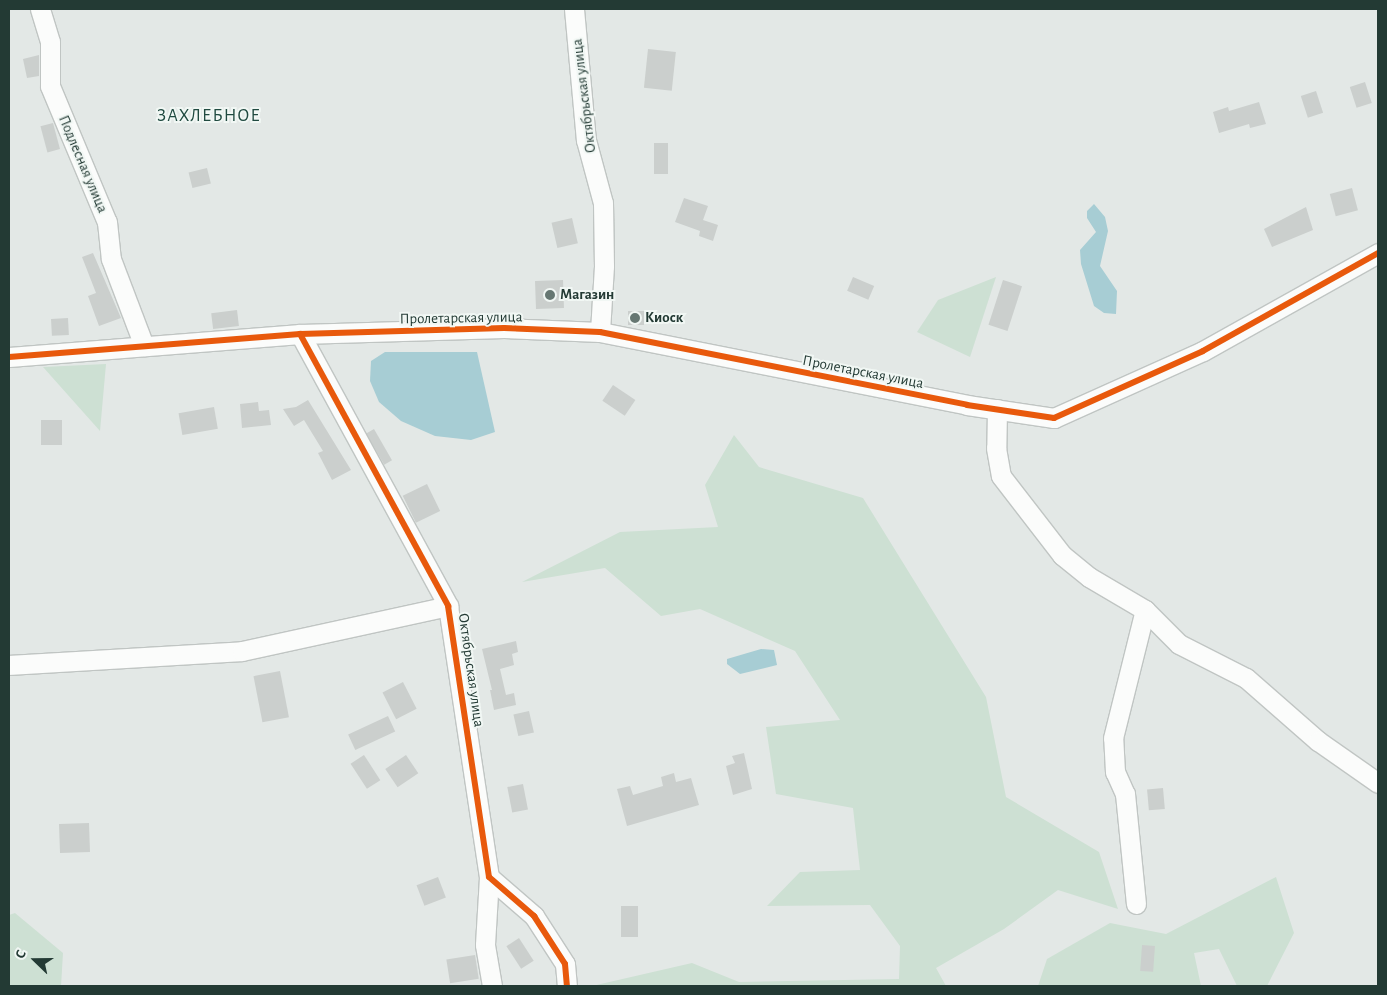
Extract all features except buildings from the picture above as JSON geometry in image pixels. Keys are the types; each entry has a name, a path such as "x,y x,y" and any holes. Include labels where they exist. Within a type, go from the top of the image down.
{"street":[{"name":"Подлесная улица","path":"40,9 50,42 50,86 107,222 110,259 144,346"},
{"name":"Октябрьская улица","path":"574,9 586,140 603,203 604,266 600,332"},
{"name":"Пролетарская улица","path":"9,357 300,334 504,328 600,332 967,405 1054,418 1203,351 1378,254"},
{"name":"Октябрьская улица","path":"300,334 448,606 489,877 485,945 492,986"},
{"path":"997,409 996,448 1001,476 1062,555 1089,577 1145,610 1179,644 1246,678 1318,741 1378,784"},
{"name":"Октябрьская улица","path":"9,665 242,651 448,606"},
{"path":"1136,904 1125,794 1115,772 1112,738 1145,610"},
{"path":"489,877 534,916 565,964 567,986"}],"green space":[{"path":"996,277 970,357 917,332 938,300"},
{"path":"106,364 100,431 43,367"},
{"path":"734,435 759,467 863,498 986,697 1006,797 1099,852 1118,909 1058,890 1004,929 936,968 946,986 592,986 692,963 739,982 899,979 900,946 870,905 767,906 800,872 860,870 853,808 776,794 766,727 840,720 795,651 700,609 661,616 605,568 522,582 620,532 718,527 705,485"},
{"path":"1276,877 1294,933 1267,986 1237,986 1219,949 1194,953 1201,986 1038,986 1047,959 1110,923 1166,934"},
{"path":"15,913 63,953 61,986 9,986 9,915"}],"water":[{"path":"1094,204 1105,217 1108,231 1100,266 1117,291 1116,314 1104,313 1094,306 1081,264 1080,250 1096,232 1087,218 1087,211"},
{"path":"385,352 477,352 495,432 471,440 435,436 401,421 379,402 370,381 371,361"},
{"path":"761,649 774,650 777,665 740,674 727,664 727,659"}],"cycle path":[{"path":"9,357 300,334 504,328 600,332 967,405 1054,418 1203,351 1378,253"},
{"path":"300,334 448,606 489,877 534,916 565,964 567,986"}],"place":[{"name":"Магазин","path":"550,295"},
{"name":"Киоск","path":"635,318"}],"district":[{"name":"ЗАХЛЕБНОЕ","path":"209,116"}]}
